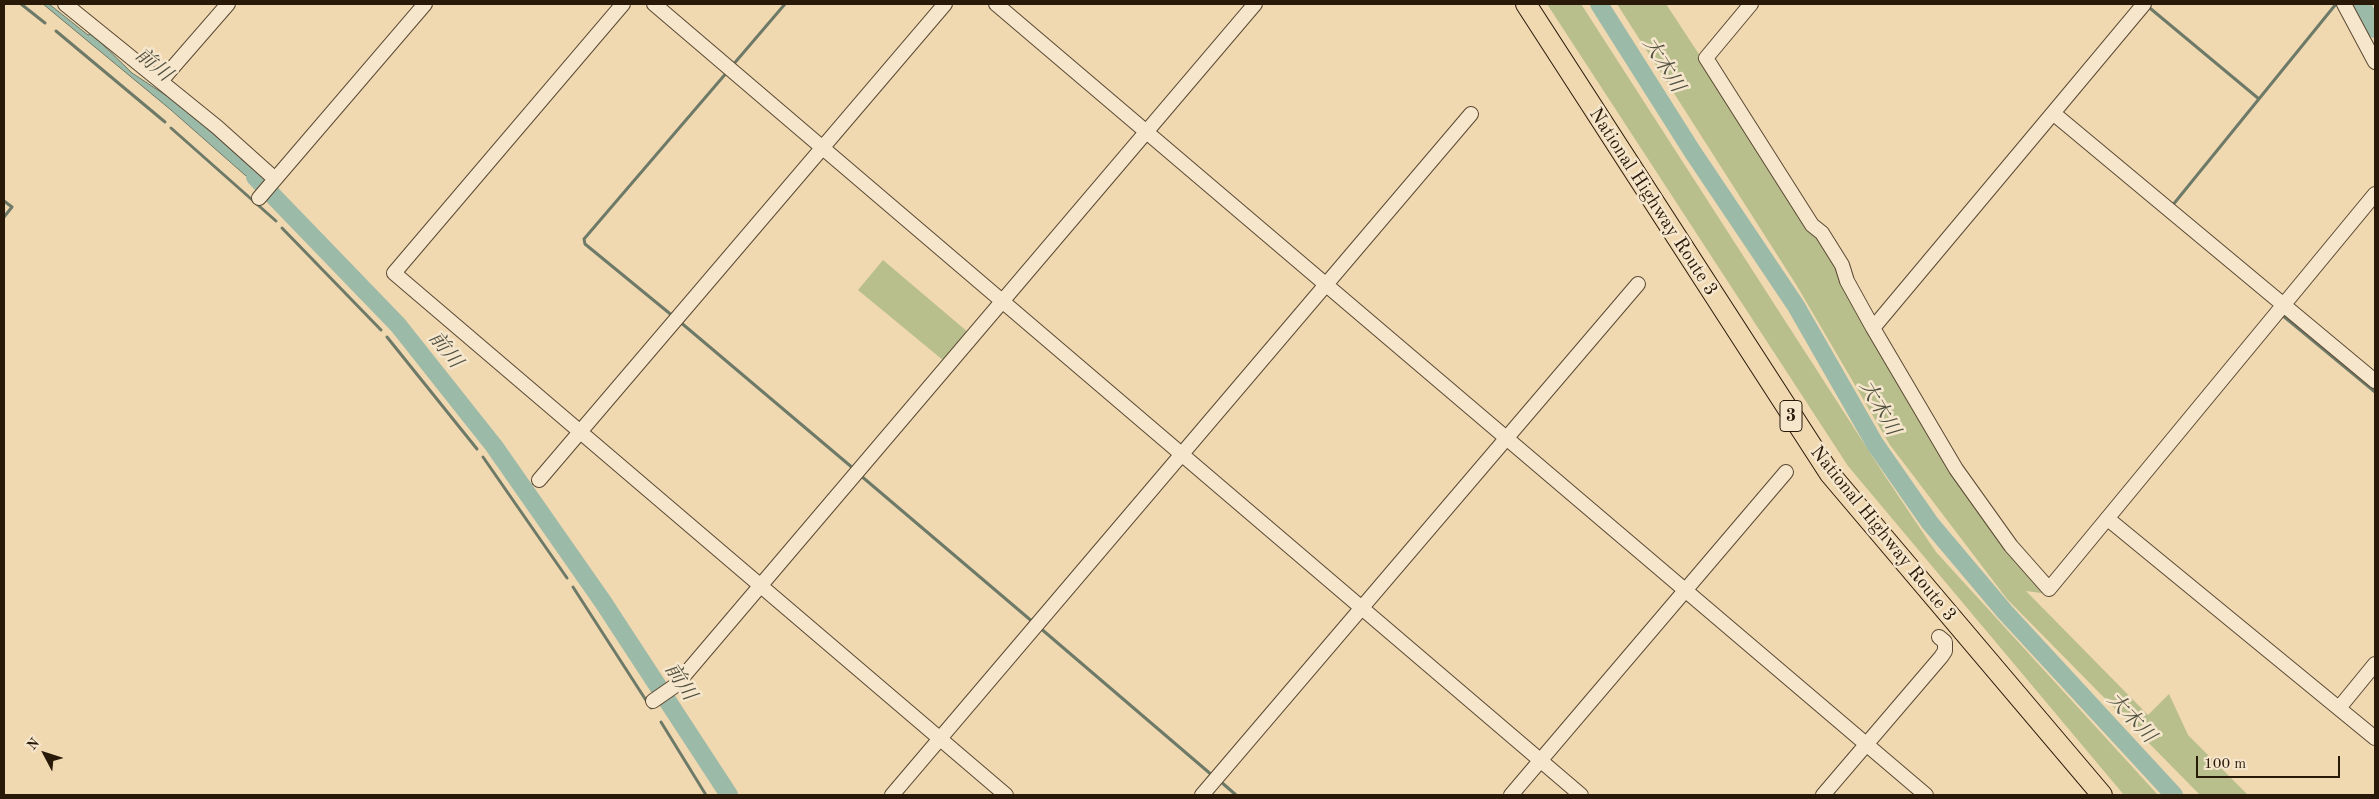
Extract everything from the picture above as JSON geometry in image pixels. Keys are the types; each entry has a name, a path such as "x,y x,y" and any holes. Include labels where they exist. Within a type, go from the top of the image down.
{"highway":[{"name":"National Highway Route 3","path":"1526,4 1830,474 2102,795"}],"street":[{"path":"65,4 161,82 275,180"},
{"path":"161,82 228,4"},
{"path":"260,197 425,4"},
{"path":"622,4 394,274 1006,795"},
{"path":"654,4 1582,795"},
{"path":"539,480 945,4"},
{"path":"996,4 1926,795"},
{"path":"654,701 676,685 1001,300 1255,4"},
{"path":"1751,4 1706,58 1812,225 1822,233 1842,265 1847,282 1872,328 1956,469 2010,546 2049,589 2375,194"},
{"path":"2344,4 2375,62"},
{"path":"1872,328 2053,113 2140,5"},
{"path":"2053,113 2375,381"},
{"path":"892,795 1471,114"},
{"path":"1206,790 1638,284"},
{"path":"1511,795 1786,472"},
{"path":"2108,519 2375,738"},
{"path":"1823,795 1945,651 1945,642 1939,637"},
{"path":"2339,708 2375,664"}],"green space":[{"path":"1547,4 1581,4 1936,552 2158,795 2124,795 1848,466"},
{"path":"1617,4 1666,4 1823,243 1955,474 2049,594 2026,591 2148,715 2169,694 2188,735 2248,795 2200,795 2007,599 1890,445 1797,286"},
{"path":"883,260 969,333 944,361 858,290"}],"shaded area":[{"path":"43,4 49,4 88,35 92,34 132,73 176,102 268,183 262,190 171,110"}],"waterway":[{"path":"21,4 45,23"},
{"path":"732,66 785,4"},
{"name":"大木川","path":"1599,4 1692,151 1796,306 1875,444 1930,523 2005,612 2174,795"},
{"path":"2172,206 2336,4"},
{"path":"2361,4 2375,29"},
{"path":"2151,9 2259,99"},
{"path":"56,31 165,122"},
{"path":"674,317 585,244 584,239 728,71"},
{"path":"171,128 276,221"},
{"name":"前川","path":"255,177 398,325 494,446 603,602 729,795"},
{"path":"4,201 12,207 4,217"},
{"path":"282,228 381,330"},
{"path":"2282,315 2375,392"},
{"path":"679,321 854,469"},
{"path":"387,337 477,449"},
{"path":"483,457 567,578"},
{"path":"860,475 1034,623"},
{"path":"573,587 651,708"},
{"path":"1039,627 1213,776"},
{"path":"661,722 706,795"},
{"path":"1220,781 1236,795"}]}
